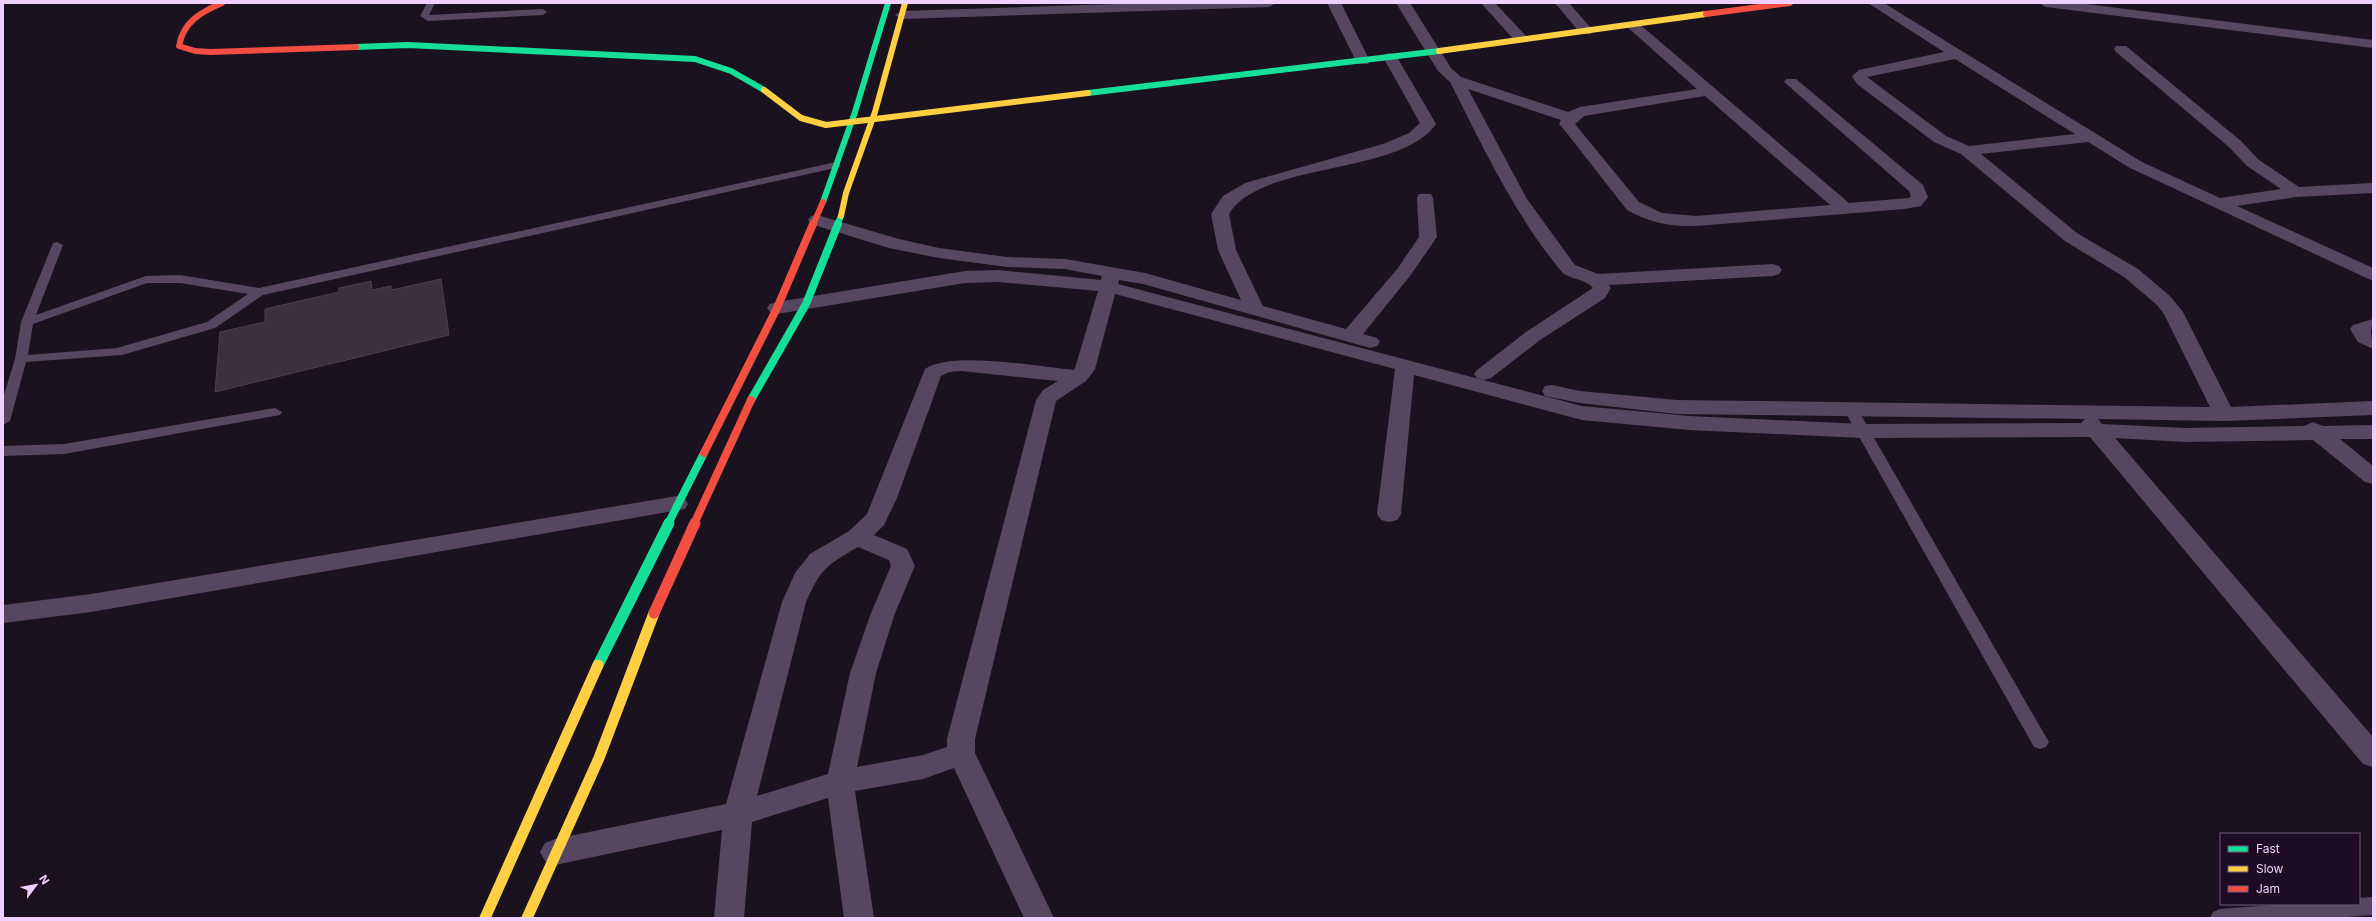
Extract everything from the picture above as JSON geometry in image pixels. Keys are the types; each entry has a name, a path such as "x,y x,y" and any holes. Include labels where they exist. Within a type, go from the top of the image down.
{"street":[{"path":"222,3 201,12 195,17 181,32 178,40 179,46 194,52 210,52 408,45 695,59 718,65 748,78 811,123 828,127 873,118 1363,61 1632,25 1747,6 1790,3"},
{"path":"485,918 585,691 612,640 677,504 778,308 817,220 852,121 888,3"},
{"path":"527,918 555,852 599,758 644,635 750,401 806,304 838,227 846,193 873,118 904,9 1270,3"},
{"path":"1334,3 1363,61"},
{"path":"1403,3 1445,71 1456,80 1570,118"},
{"path":"1488,3 1521,39"},
{"path":"1562,3 1586,31"},
{"path":"1875,3 2089,137 2163,179 2373,275"},
{"path":"2046,3 2373,44"},
{"path":"1632,25 1845,209"},
{"path":"2121,49 2235,144 2253,163 2296,192"},
{"path":"1956,54 1864,73 1859,76 1862,82 1940,139 1967,150 2071,237 2118,264 2162,300 2173,312 2224,414"},
{"path":"1255,310 1222,234 1220,212 1224,204 1245,190 1272,179 1396,145 1416,136 1426,129 1428,124 1390,57"},
{"path":"1456,80 1519,200 1569,269 1596,280 1773,270"},
{"path":"1710,91 1580,112 1570,118 1567,124 1633,206 1652,217 1680,222 1910,203 1915,202 1920,197 1917,189 1791,82"},
{"path":"1967,150 2089,137"},
{"path":"2218,203 2296,192 2373,188"},
{"path":"1351,336 1404,272 1428,237 1424,198"},
{"path":"817,220 895,244 939,253 1007,262 1065,264 1109,280 1404,367 1582,413 1689,424 1862,431 2096,430 2186,435 2373,432"},
{"path":"778,308 965,277 1057,280 1145,279 1484,374 1580,397 1677,407 1850,410 2224,414 2291,410 2373,408"},
{"path":"1039,918 973,776 961,754 961,739 1046,400 1050,395 1079,377 1085,369 1109,280"},
{"path":"1484,374 1533,336 1598,294 1602,288 1596,280"},
{"path":"2373,325 2360,330 2365,338 2373,344"},
{"path":"729,918 738,814 794,602 807,573 818,560 857,537 876,519 886,498 932,373 939,368 960,365 1079,377"},
{"path":"1389,514 1404,367"},
{"path":"2291,410 2373,477"},
{"path":"2080,413 2372,755"},
{"path":"3,614 91,603 677,504"},
{"path":"857,537 899,555 903,566 882,614 863,673 840,782 859,918"},
{"path":"555,852 738,814 840,782 923,766 961,754"}],"lane":[{"path":"431,3 424,16 428,18 543,12"},
{"path":"27,322 146,280 180,279 259,292 836,165"},
{"path":"3,421 20,359 27,322 57,245"},
{"path":"20,359 126,350 211,325 259,292"},
{"path":"1850,410 2040,742"},
{"path":"3,451 64,449 275,412"},
{"path":"2220,918 2373,906"}],"building":[{"path":"441,279 449,335 215,392 220,332 265,322 265,309 339,292 339,288 371,281 372,290 391,286 391,290"}],"traffic: fast":[{"path":"823,202 855,112 888,3"},
{"path":"356,47 408,45 695,59 731,71 748,79 764,90"},
{"path":"1088,93 1439,51"},
{"path":"751,400 806,304 841,216"},
{"path":"598,665 704,453"}],"traffic: slow":[{"path":"841,216 846,193 875,112 905,3"},
{"path":"1439,51 1706,14"},
{"path":"764,90 801,118 826,125 1088,93"},
{"path":"527,918 599,758 654,613"},
{"path":"485,918 598,665"}],"traffic: jam":[{"path":"222,3 193,18 183,30 179,46 195,51 210,52 356,47"},
{"path":"1706,14 1790,3"},
{"path":"704,453 777,308 823,202"},
{"path":"654,613 751,400"}]}
